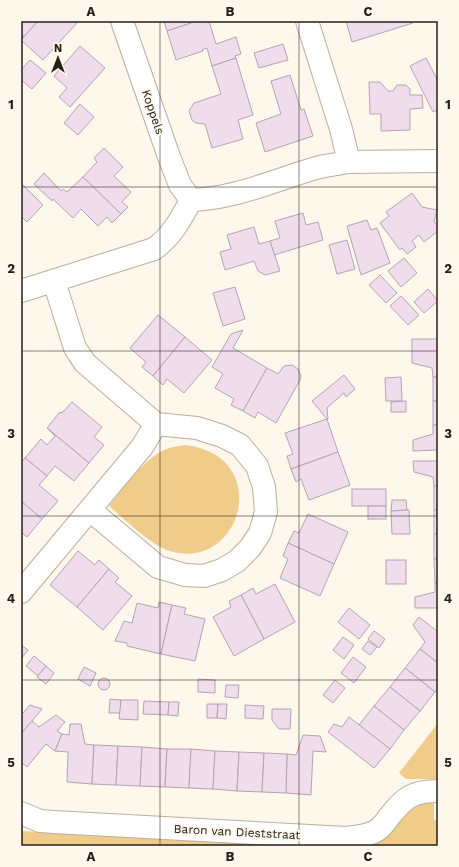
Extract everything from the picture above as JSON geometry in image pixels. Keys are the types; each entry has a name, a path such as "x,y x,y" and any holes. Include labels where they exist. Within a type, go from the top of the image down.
{"street":[{"name":"Koppels","path":"122,21 168,154 180,185 191,200"},
{"path":"307,21 341,129 349,162"},
{"path":"21,291 154,249 164,241 173,230 191,200 230,195 317,168 349,162 438,161"},
{"path":"54,281 75,348 85,363 156,424 197,428 222,436 240,445 257,466 264,488 266,512 260,532 250,548 237,561 222,570 204,576 185,575 158,567 90,510"},
{"path":"21,592 142,447 156,424"},
{"name":"Baron van Dieststraat","path":"21,813 40,821 347,838 361,837 375,832 385,823 408,796 418,793 438,791"}],"shaded area":[{"path":"186,445 214,454 231,470 239,490 238,512 229,531 213,546 192,553 167,550 160,547 109,506 134,475 156,454 164,450"},
{"path":"438,723 438,779 406,779 399,773"},
{"path":"434,799 434,820 438,821 438,846 350,846 414,806"},
{"path":"21,831 338,846 21,846"}],"building":[{"path":"21,21 38,21 21,40 24,36 21,34"},
{"path":"38,21 75,21 77,23 43,60 21,40"},
{"path":"164,21 197,21 167,31"},
{"path":"197,21 209,21 216,44 236,37 241,54 235,56 236,58 212,66 207,48 202,50 203,51 176,60 167,31"},
{"path":"346,21 412,21 413,23 352,42"},
{"path":"283,44 288,60 259,68 254,53"},
{"path":"80,46 105,68 70,107 59,97 67,88 54,76"},
{"path":"236,58 253,115 238,120 243,139 212,148 205,124 196,123 192,120 189,111 194,103 221,94 212,66"},
{"path":"426,58 438,81 438,110 433,112 410,66"},
{"path":"30,60 46,73 32,89 21,80 21,70"},
{"path":"290,75 301,110 304,109 313,136 265,152 256,123 281,114 271,81"},
{"path":"369,82 380,82 388,91 393,91 397,85 406,85 410,89 410,95 422,95 423,108 410,109 410,130 381,131 381,114 370,114"},
{"path":"80,104 94,117 78,135 64,123"},
{"path":"104,148 123,167 114,176 131,192 122,202 128,207 121,214 83,177 97,162 94,158"},
{"path":"44,173 61,191 63,189 67,192 83,177 121,214 112,223 107,217 98,226 81,209 73,218 34,184"},
{"path":"21,183 43,205 27,222 21,216"},
{"path":"412,193 422,207 437,210 434,222 438,226 438,231 424,242 419,235 412,241 416,247 407,254 402,248 400,250 380,223 389,216 386,212"},
{"path":"303,213 306,225 318,222 323,240 274,255 270,241 280,238 275,221"},
{"path":"367,220 371,230 377,228 390,263 361,275 347,226"},
{"path":"254,227 259,244 270,241 280,271 265,275 258,271 254,261 225,270 220,252 231,249 227,235"},
{"path":"347,240 355,269 337,274 329,245"},
{"path":"404,258 417,273 401,287 388,271"},
{"path":"380,275 397,293 386,303 369,285"},
{"path":"235,287 245,319 223,326 213,293"},
{"path":"428,289 438,301 424,313 414,302"},
{"path":"401,296 419,315 408,325 390,306"},
{"path":"158,315 185,337 153,376 142,367 146,362 130,348"},
{"path":"243,330 233,348 267,368 243,411 231,405 234,399 215,388 223,374 212,367 231,334"},
{"path":"185,337 212,360 184,393 167,379 163,385 153,376"},
{"path":"412,339 438,339 438,377 433,377 432,368 412,363"},
{"path":"292,365 298,369 301,376 300,380 276,423 258,412 255,418 243,411 267,368 278,374 284,366"},
{"path":"344,375 355,389 346,397 344,393 327,408 327,419 312,401"},
{"path":"401,377 402,401 386,401 385,378"},
{"path":"433,377 438,377 438,401 433,401"},
{"path":"406,401 406,412 391,412 391,402"},
{"path":"433,401 438,401 438,425 433,425"},
{"path":"72,402 102,427 94,437 104,445 89,463 47,428 59,413 63,412"},
{"path":"327,419 338,452 291,469 287,456 293,454 285,433"},
{"path":"433,425 438,425 438,450 413,451 413,440 433,434"},
{"path":"47,428 89,463 74,481 55,466 47,476 25,458 41,439 47,445 55,436"},
{"path":"338,452 350,485 309,500 301,479 296,482 291,469"},
{"path":"25,458 47,476 39,485 58,501 42,519 21,501 21,463"},
{"path":"413,461 438,461 438,486 434,486 433,477 414,472"},
{"path":"434,486 438,486 438,510 434,510"},
{"path":"352,489 386,489 386,506 352,506"},
{"path":"392,500 406,500 407,510 391,511"},
{"path":"21,501 42,519 27,537 21,532"},
{"path":"368,506 386,506 386,519 368,519"},
{"path":"409,510 410,534 392,534 391,511"},
{"path":"434,510 438,510 438,534 434,534"},
{"path":"308,514 348,532 334,564 288,543 294,531 299,533"},
{"path":"434,534 438,534 438,559 434,559"},
{"path":"288,543 334,564 320,596 280,578 288,559 283,556"},
{"path":"78,551 95,565 99,560 109,569 77,607 50,585"},
{"path":"434,559 438,559 438,583 435,583"},
{"path":"386,560 406,560 406,584 386,584"},
{"path":"109,569 119,578 115,582 132,596 103,630 77,607"},
{"path":"435,583 438,583 438,608 415,608 415,597 435,592"},
{"path":"275,584 295,622 264,639 241,595 253,588 256,594"},
{"path":"241,595 264,639 234,656 213,617 231,607 229,601"},
{"path":"159,602 172,605 161,654 127,646 127,643 115,641 124,621 132,623 137,603 158,608"},
{"path":"172,605 186,608 184,614 205,619 195,661 161,654"},
{"path":"349,608 370,625 359,639 338,622"},
{"path":"419,617 438,632 438,663 420,649 425,642 413,625"},
{"path":"374,631 385,639 379,648 368,639"},
{"path":"343,637 354,645 344,659 333,650"},
{"path":"368,641 377,647 370,655 362,649"},
{"path":"21,645 28,650 21,659"},
{"path":"420,649 438,663 438,688 435,692 405,668"},
{"path":"34,656 46,666 38,676 26,666"},
{"path":"353,657 366,667 354,683 341,673"},
{"path":"46,666 54,673 46,684 37,677"},
{"path":"84,667 96,673 90,686 78,679"},
{"path":"405,668 435,692 420,711 390,687"},
{"path":"104,678 108,680 110,684 108,688 104,690 100,688 98,684 100,680"},
{"path":"198,679 215,680 215,693 198,692"},
{"path":"335,680 345,688 333,703 323,695"},
{"path":"226,685 239,685 238,698 225,697"},
{"path":"390,687 420,711 404,730 374,706"},
{"path":"110,699 121,700 120,713 109,713"},
{"path":"121,700 138,700 138,720 119,719"},
{"path":"144,701 169,702 168,715 143,714"},
{"path":"169,702 179,702 178,716 168,715"},
{"path":"207,704 218,704 217,718 207,718"},
{"path":"218,704 227,704 226,719 217,718"},
{"path":"30,705 42,709 21,734 21,711 23,713"},
{"path":"245,705 264,706 263,719 245,718"},
{"path":"374,706 404,730 390,749 359,725"},
{"path":"272,709 291,709 290,729 279,729 272,720"},
{"path":"56,715 65,722 57,731 62,734 55,751 46,744 27,767 21,762 21,734 32,721 39,727"},
{"path":"349,717 390,749 374,768 328,732 334,724 342,727"},
{"path":"70,724 81,724 85,744 94,745 92,784 67,782 68,752 55,751 62,734 69,735"},
{"path":"303,735 320,736 326,752 313,751 311,795 286,793 287,754 296,755"},
{"path":"94,745 118,746 116,785 92,784"},
{"path":"118,746 142,747 140,786 116,785"},
{"path":"142,747 167,749 165,787 140,786"},
{"path":"167,749 191,749 189,788 165,787"},
{"path":"191,749 215,751 213,789 189,788"},
{"path":"215,751 239,752 237,791 213,789"},
{"path":"239,752 264,753 262,792 237,791"},
{"path":"264,753 287,754 286,793 262,792"}]}
